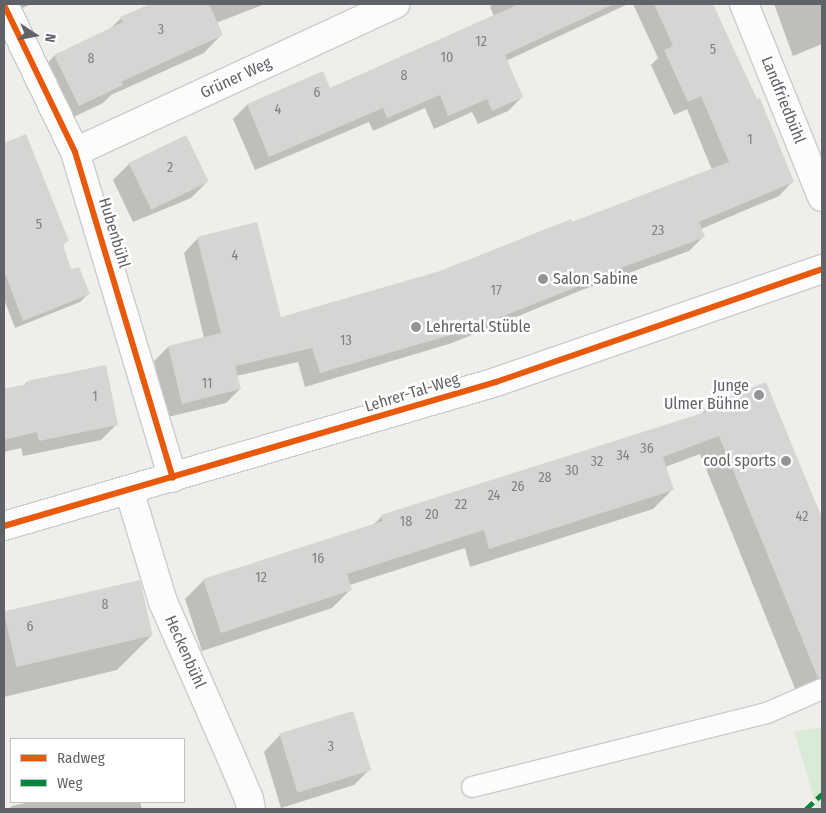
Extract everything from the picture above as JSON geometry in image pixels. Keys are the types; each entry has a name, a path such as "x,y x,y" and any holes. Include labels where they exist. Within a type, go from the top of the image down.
{"street":[{"name":"Grüner Weg","path":"75,152 343,15 396,4"},
{"name":"Landfriedbühl","path":"744,4 822,197"},
{"name":"Hubenbühl","path":"4,5 75,152 173,478"},
{"name":"Lehrer-Tal-Weg","path":"4,526 496,382 822,269"},
{"name":"Heckenbühl","path":"129,490 163,602 232,756 251,809"}],"lane":[{"path":"472,787 768,713 822,689"}],"green space":[{"path":"822,728 822,809 817,809 794,731"}],"building":[{"path":"150,4 209,4 223,35 121,82 123,85 79,106 54,55 123,22 120,17"},
{"path":"519,4 614,4 505,55 523,97 492,111 487,99 448,116 440,95 387,118 383,108 269,157 247,104 323,71 330,88"},
{"path":"654,4 713,4 757,99 760,98 794,182 699,222 705,237 594,278 594,280 468,330 320,373 312,348 235,366 241,389 182,404 168,346 221,333 197,237 257,222 281,317 440,271 571,219 572,222 729,162 701,96 688,102 664,50 673,46"},
{"path":"26,134 69,241 63,244 71,269 79,267 90,294 23,321 4,271 4,143"},
{"path":"186,135 209,182 151,210 128,163"},
{"path":"106,365 118,425 39,441 37,432 4,440 4,389 27,384 27,381"},
{"path":"766,382 822,518 822,677 818,678 719,436 663,457 674,490 489,549 484,530 347,574 352,590 221,633 203,579 383,521 381,515 709,411 707,406"},
{"path":"140,580 153,636 16,667 4,611"},
{"path":"353,711 371,770 297,793 279,734"}],"marked path":[{"path":"806,809 822,794"}],"cycle path":[{"path":"4,5 75,152 173,478"},
{"path":"4,526 496,382 822,269"}],"place":[{"name":"Salon Sabine","path":"543,279"},
{"name":"Lehrertal Stüble","path":"416,327"},
{"name":"Junge Ulmer Bühne","path":"759,395"},
{"name":"cool sports","path":"786,461"}]}
